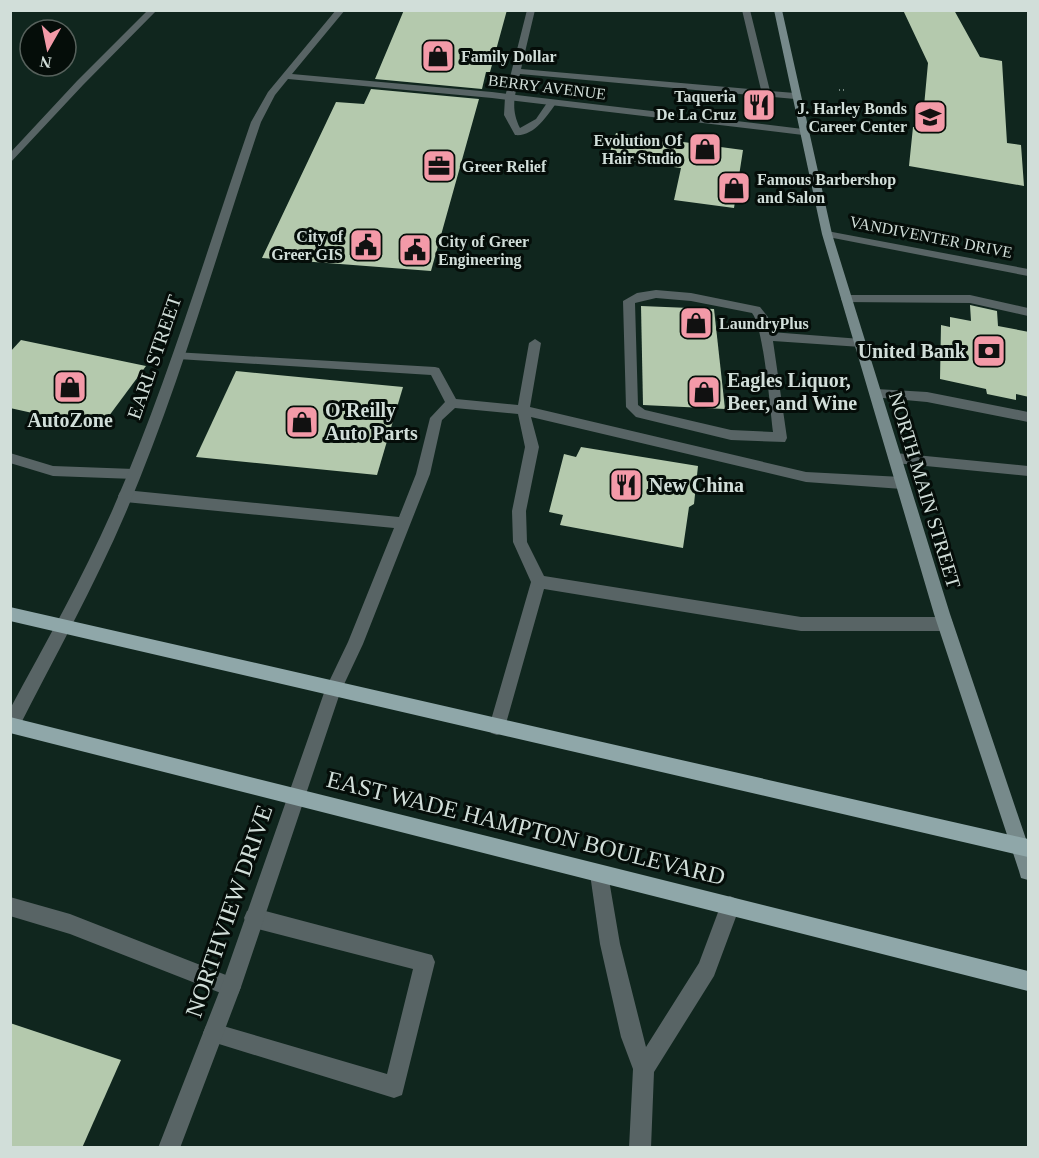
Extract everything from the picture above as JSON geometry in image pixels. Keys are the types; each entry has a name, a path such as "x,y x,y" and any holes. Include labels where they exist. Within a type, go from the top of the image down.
{"main road":[{"name":"NORTH MAIN STREET","path":"778,10 827,234 945,624 1024,847 1029,871"},
{"path":"10,614 1024,847"},
{"name":"EAST WADE HAMPTON BOULEVARD","path":"11,725 1029,981"}],"street":[{"path":"10,160 87,72 153,10"},
{"name":"EARL STREET","path":"11,725 96,561 134,474 178,356 256,122 271,94 341,10"},
{"path":"531,10 510,97 509,115 519,132 539,121 552,102"},
{"path":"746,10 765,93"},
{"path":"516,71 795,96"},
{"name":"BERRY AVENUE","path":"286,75 510,97 803,132"},
{"name":"VANDIVENTER DRIVE","path":"827,234 1029,273"},
{"path":"670,295 756,310 762,317 766,336 780,438 731,435 641,414 632,407 629,301 637,296 670,295"},
{"path":"847,299 970,299 1029,312"},
{"path":"766,336 861,343"},
{"path":"497,727 539,582 520,542 519,511 532,447 523,410 535,342"},
{"path":"178,356 435,371 452,403 523,410 806,477 902,483"},
{"path":"876,394 927,397 1029,417"},
{"name":"NORTHVIEW DRIVE","path":"169,1148 231,987 333,690 355,644 423,474 436,418 452,403"},
{"path":"10,458 53,471 134,474"},
{"path":"895,458 1029,471"},
{"path":"125,495 404,523"},
{"path":"539,582 801,624 945,624"},
{"path":"599,874 612,956 631,1037 644,1070 640,1148"},
{"path":"10,906 70,924 231,987"},
{"path":"644,1070 707,969 730,906"},
{"path":"213,1033 393,1087 425,962 254,918"}],"path":[{"path":"839,90 846,90"}],"building":[{"path":"404,10 507,10 490,72 486,72 482,89 375,79"},
{"path":"903,10 954,10 980,57 1002,61 1007,143 1021,145 1024,186 909,166 913,127 922,128 928,63"},
{"path":"371,89 479,99 431,271 262,258 336,102 364,104"},
{"path":"616,133 743,150 734,208 674,200 681,168 608,158"},
{"name":"United Bank","path":"970,305 997,311 998,326 1029,332 1029,397 1016,394 1016,400 987,394 986,389 940,379 941,325 950,327 950,317 971,321"},
{"path":"641,306 714,309 725,409 643,405"},
{"name":"AutoZone","path":"21,340 146,366 100,428 10,408 10,352"},
{"name":"O'Reilly Auto Parts","path":"236,371 403,387 377,475 196,457"},
{"name":"New China","path":"581,447 698,466 694,504 689,507 683,548 560,525 563,515 549,512 564,454 576,457"},
{"path":"10,1023 121,1060 82,1148 10,1148"}],"place":[{"name":"Family Dollar","path":"438,56"},
{"name":"Taqueria De La Cruz","path":"759,105"},
{"name":"J. Harley Bonds Career Center","path":"930,117"},
{"name":"Evolution Of Hair Studio","path":"705,149"},
{"name":"Greer Relief","path":"439,166"},
{"name":"Famous Barbershop and Salon","path":"734,188"},
{"name":"City of Greer GIS","path":"366,245"},
{"name":"City of Greer Engineering","path":"415,250"},
{"name":"LaundryPlus","path":"696,323"},
{"name":"United Bank","path":"989,351"},
{"name":"AutoZone","path":"70,387"},
{"name":"Eagles Liquor, Beer, and Wine","path":"704,392"},
{"name":"O'Reilly Auto Parts","path":"302,422"},
{"name":"New China","path":"626,485"}]}
